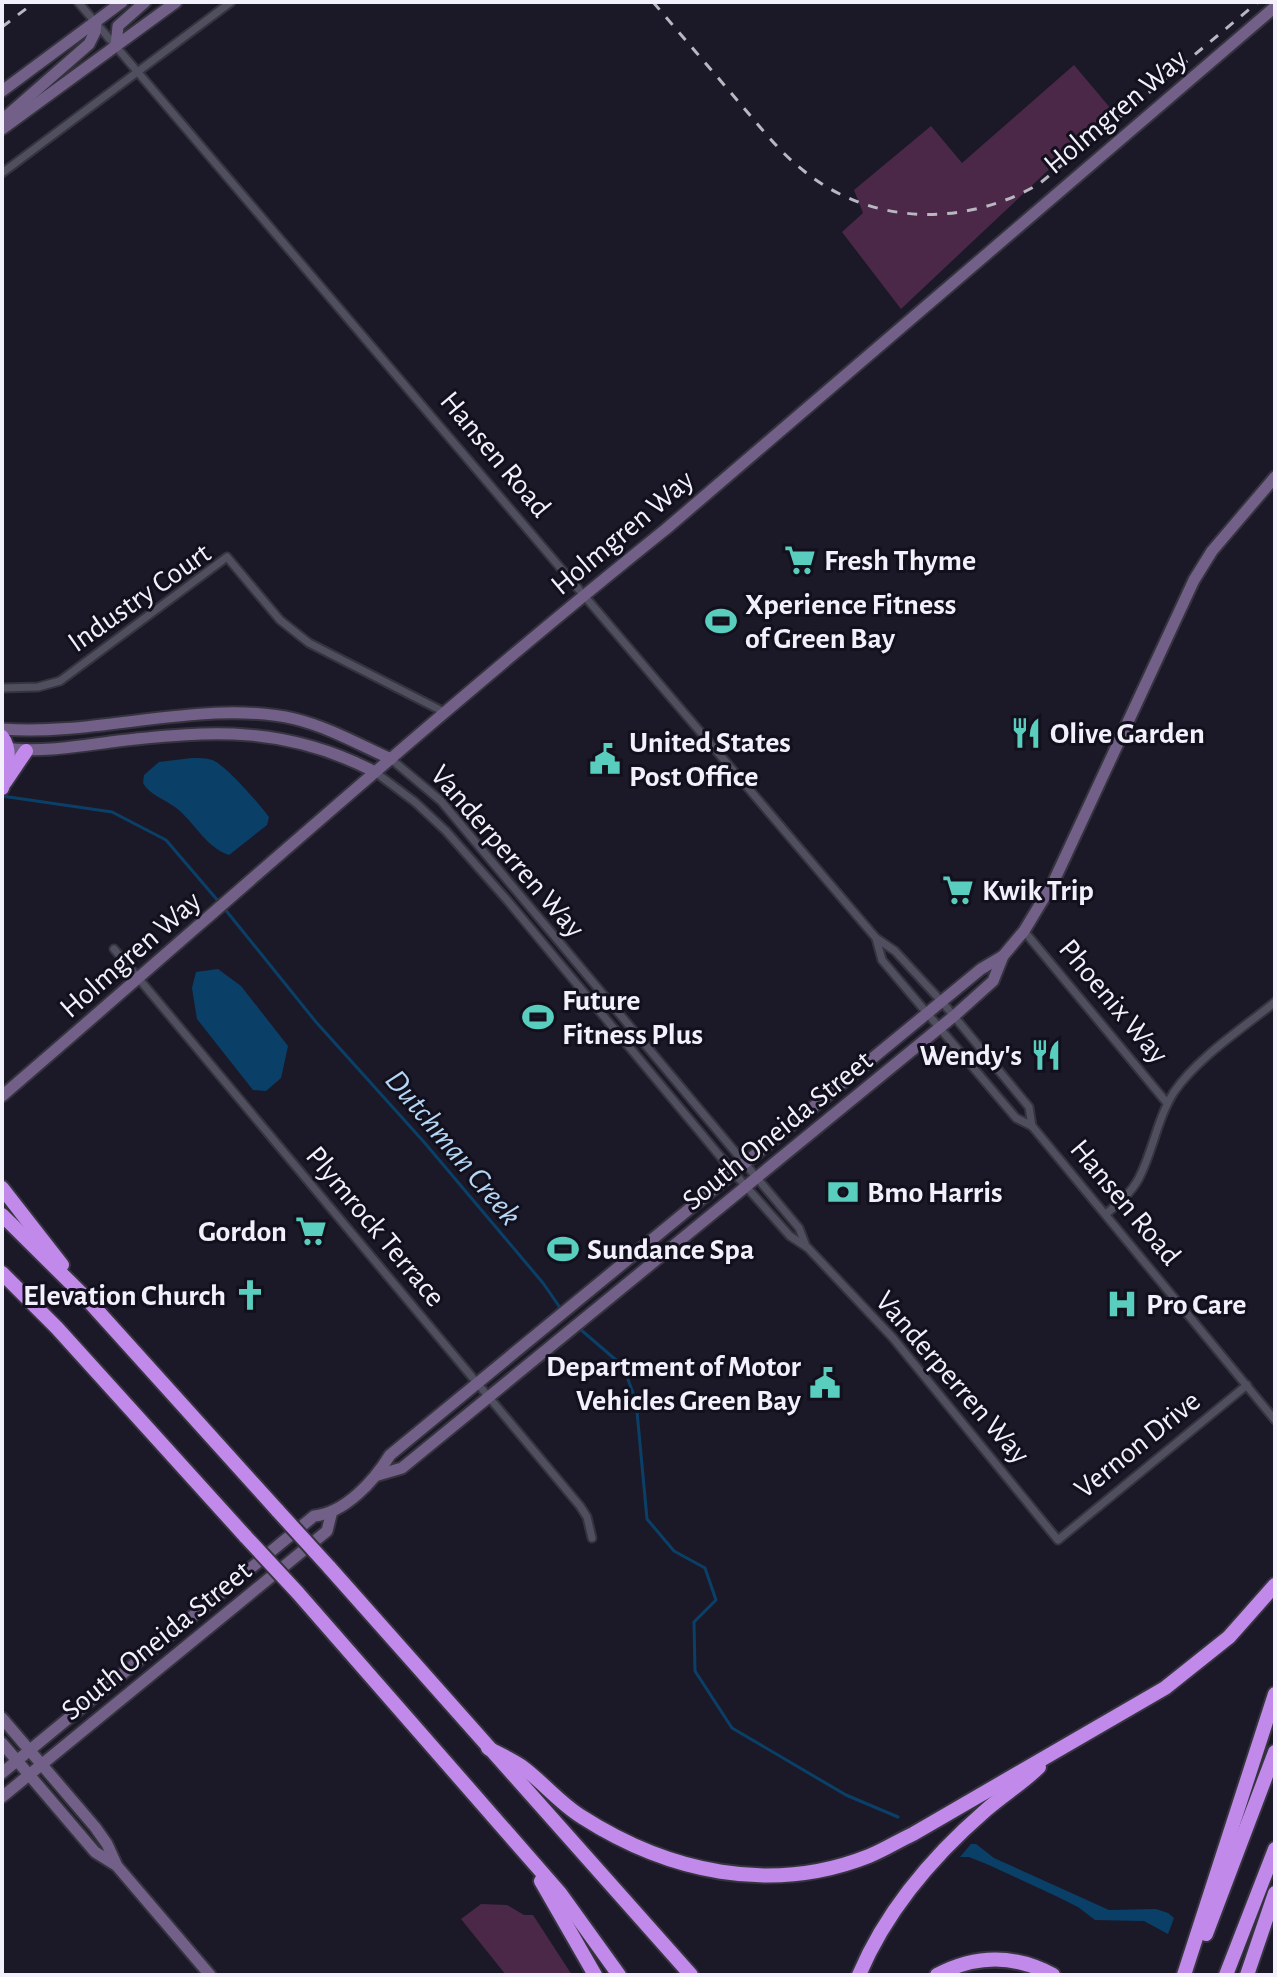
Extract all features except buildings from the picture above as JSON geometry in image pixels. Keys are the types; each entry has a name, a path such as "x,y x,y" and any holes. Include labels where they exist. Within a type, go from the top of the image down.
{"highway":[{"path":"3,785 4,745"},
{"path":"3,785 26,751"},
{"path":"2,1188 77,1288"},
{"path":"2,1215 77,1288 691,1975"},
{"path":"2,1273 57,1328 297,1592 482,1802 531,1863 560,1893 619,1975"},
{"path":"488,1748 521,1766 579,1815 640,1850 699,1869 734,1875 778,1875 823,1869 871,1855 1165,1688 1229,1637 1275,1585"},
{"path":"1187,1975 1275,1694"},
{"path":"859,1975 895,1911 922,1873 989,1807 1025,1781 1057,1750"},
{"path":"1187,1975 1275,1752"},
{"path":"1226,1975 1275,1849"},
{"path":"531,1863 595,1975"},
{"path":"1247,1975 1275,1893"},
{"path":"937,1975 967,1962 984,1959 1026,1963 1053,1975"}],"street":[{"name":"Hansen Road","path":"78,2 876,938 895,951 943,1003 1029,1107 1032,1126"},
{"path":"2,91 122,2"},
{"path":"116,46 118,26 145,2"},
{"path":"2,129 176,2"},
{"path":"2,173 231,2"},
{"name":"Holmgren Way","path":"2,1096 375,772 584,594 666,529 1275,7"},
{"path":"2,120 89,44 96,22"},
{"name":"South Oneida Street","path":"378,1475 402,1468 940,1028 993,981 1003,956 1024,931 1053,883 1194,580 1212,551 1275,477"},
{"name":"Industry Court","path":"2,688 38,687 60,681 227,557 280,620 309,643 446,713"},
{"name":"Vanderperren Way","path":"2,729 28,731 107,726 224,712 256,714 296,719 391,759 441,801 799,1229 808,1248"},
{"name":"Vanderperren Way","path":"4,745 26,751 226,732 273,737 347,757 375,772 415,802 456,843 790,1236 808,1248 893,1338 1058,1540"},
{"name":"Phoenix Way","path":"1024,931 1167,1103"},
{"name":"Hansen Road","path":"876,938 882,960 1016,1118 1032,1126 1275,1420"},
{"name":"Plymrock Terrace","path":"114,949 580,1506 587,1517 592,1538"},
{"name":"South Oneida Street","path":"2,1797 327,1531 331,1515 378,1475 390,1455 981,969 1003,956"},
{"path":"1106,1214 1124,1199 1140,1176 1167,1103 1176,1089 1198,1066 1275,1002"},
{"name":"Vernon Drive","path":"1058,1540 1247,1385"},
{"name":"South Oneida Street","path":"2,1773 314,1516 331,1515"},
{"path":"2,1718 107,1844 117,1866 210,1975"},
{"path":"2,1743 95,1852 117,1866"}],"shaded area":[{"path":"1074,65 1112,110 901,309 842,232 863,213 854,190 931,126 962,163"},
{"path":"481,1904 507,1905 524,1915 533,1915 572,1975 506,1975 461,1919"}],"water":[{"path":"192,758 218,763 269,817 267,825 229,855 213,846 182,813 153,794 143,783 144,775 159,762"},
{"path":"218,969 241,986 288,1046 281,1078 266,1091 253,1090 197,1019 192,988 196,972"},
{"path":"971,1844 976,1844 994,1858 1109,1910 1156,1909 1168,1913 1174,1918 1168,1934 1144,1921 1095,1920 1058,1897 989,1865 960,1857"}],"waterway":[{"name":"Dutchman Creek","path":"2,796 112,812 166,840 219,902"},
{"name":"Dutchman Creek","path":"224,908 316,1022 424,1142 543,1283 561,1309"},
{"name":"Dutchman Creek","path":"580,1329 623,1366 636,1401 647,1519 674,1551 705,1568 716,1600 694,1622 695,1671 732,1728 846,1795 898,1817"}],"railway":[{"path":"2,27 35,2"},
{"path":"653,2 769,137 804,171 831,189 859,202 889,211 919,214 981,208 1039,184 1258,2"}],"place":[{"name":"Fresh Thyme","path":"800,560"},
{"name":"Xperience Fitness of Green Bay","path":"721,621"},
{"name":"Olive Garden","path":"1026,733"},
{"name":"United States Post Office","path":"605,759"},
{"name":"Kwik Trip","path":"958,890"},
{"name":"Future Fitness Plus","path":"538,1017"},
{"name":"Wendy's","path":"1046,1055"},
{"name":"Bmo Harris","path":"843,1192"},
{"name":"Gordon","path":"311,1231"},
{"name":"Sundance Spa","path":"563,1249"},
{"name":"Elevation Church","path":"250,1295"},
{"name":"Pro Care","path":"1122,1304"},
{"name":"Department of Motor Vehicles Green Bay","path":"825,1383"}]}
